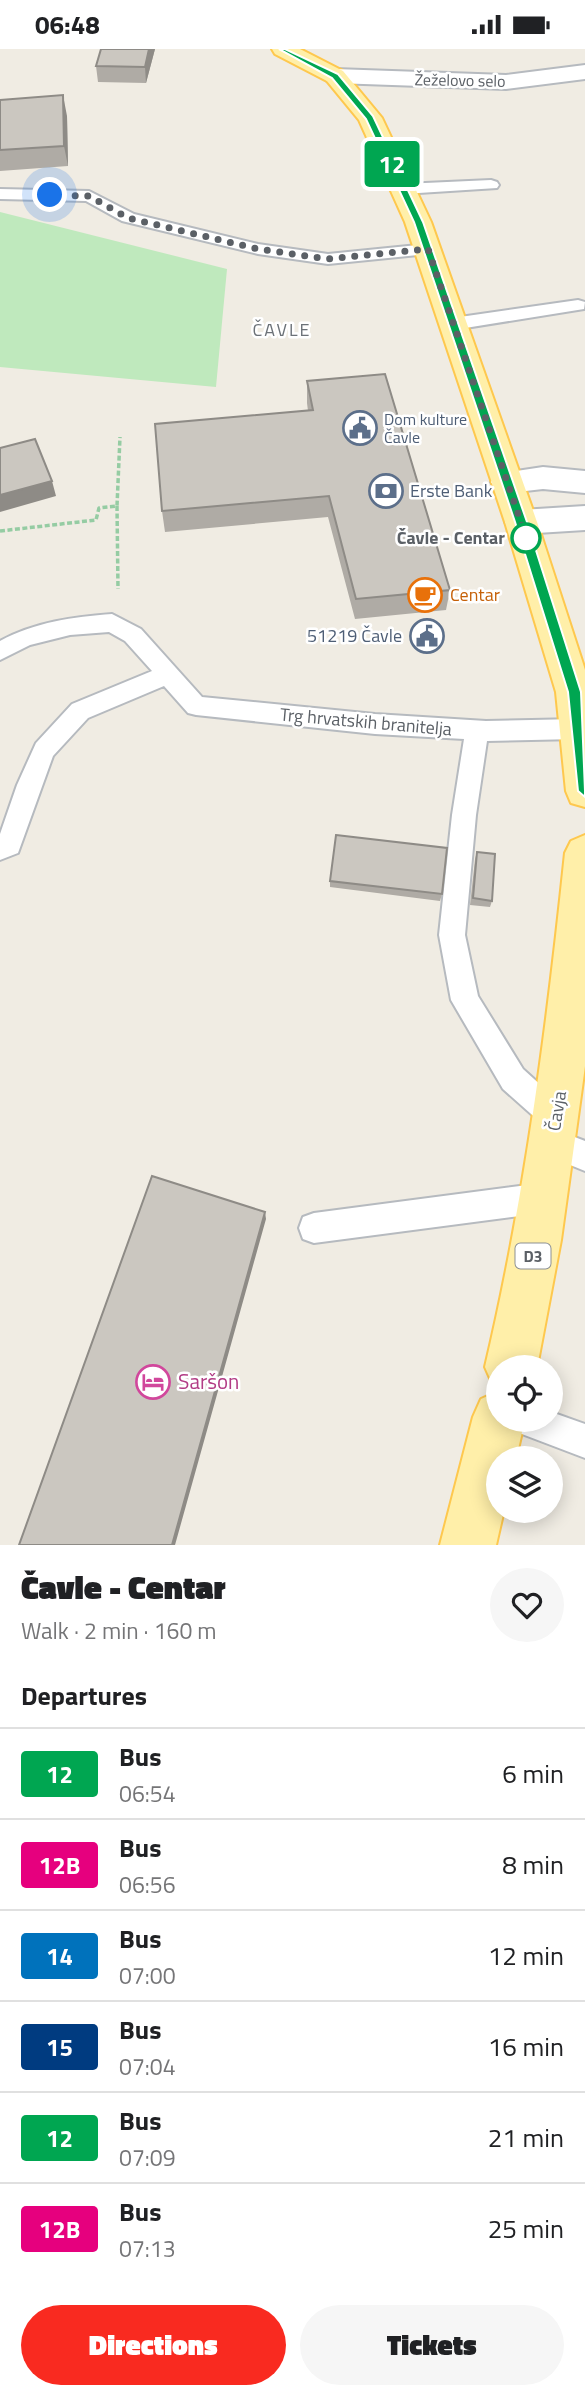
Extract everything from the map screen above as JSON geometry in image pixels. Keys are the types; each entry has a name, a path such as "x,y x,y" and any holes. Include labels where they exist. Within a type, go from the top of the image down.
{"main road":[{"path":"283,49 335,76 370,118 428,249 521,522 574,692 585,791"},
{"name":"Čavja","path":"514,1355 543,1198 564,1139 576,1040 585,853"},
{"path":"468,1545 495,1432"}],"street":[{"name":"Žeželovo selo","path":"335,76 506,82 585,72"},
{"path":"507,482 543,478 585,482"},
{"path":"521,522 585,519"}],"lane":[{"path":"403,189 491,185"},
{"path":"0,194 89,196 128,218 258,249 328,259 428,249"},
{"path":"453,324 578,305"},
{"name":"Trg hrvatskih branitelja","path":"0,651 24,638 58,629 112,623 133,635 196,706 375,725 477,730 579,729"},
{"path":"0,849 9,845 44,750 80,711 166,675"},
{"path":"477,730 452,935 465,1000 513,1079 564,1139"},
{"path":"314,1228 543,1198"},
{"path":"561,1432 585,1441"}],"path":[{"path":"118,595 117,506 120,437"},
{"path":"0,531 96,520 99,508 117,506"}],"green space":[{"path":"0,212 227,269 216,387 0,367"}],"building":[{"path":"101,49 149,49 145,67 96,66"},
{"path":"63,95 64,146 0,150 0,100"},
{"path":"385,374 450,590 356,599 329,496 162,511 155,424 313,410 307,381"},
{"path":"35,439 52,481 0,495 0,448"},
{"path":"336,835 447,848 442,894 330,881"},
{"path":"477,852 495,854 492,901 473,898"},
{"name":"Saršon","path":"152,1176 265,1212 172,1545 19,1545"}],"bus line":[{"name":"12","path":"283,49 335,76 370,118 418,222 521,522 574,692 585,791"}],"place":[{"name":"Dom kulture Čavle","path":"360,428"},
{"name":"Erste Bank","path":"386,491"},
{"name":"Čavle - Centar","path":"526,538"},
{"name":"Centar","path":"425,595"},
{"name":"51219 Čavle","path":"427,636"},
{"name":"Saršon","path":"153,1382"}],"district":[{"name":"ČAVLE","path":"282,330"}],"route":[{"path":"50,195 89,196 128,218 258,249 328,259 428,249 528,543 526,538"}]}
